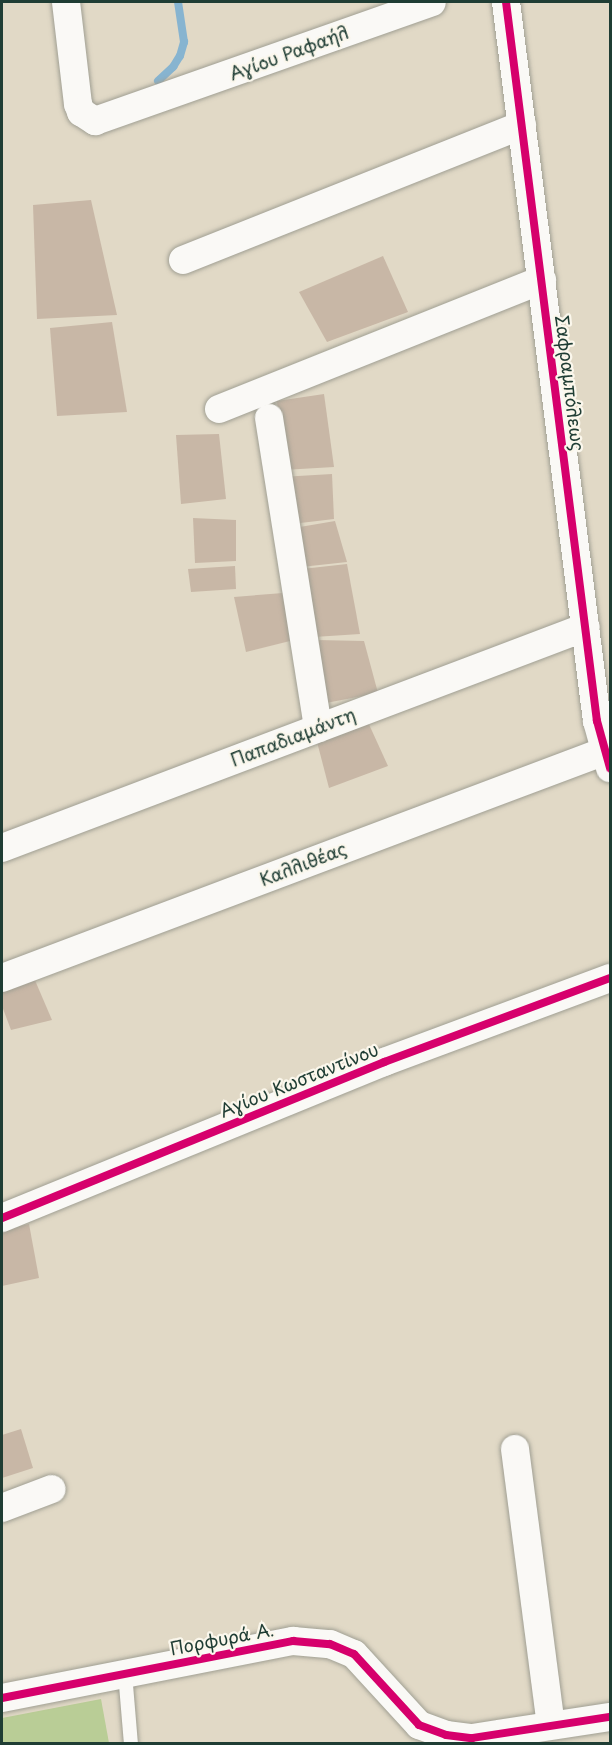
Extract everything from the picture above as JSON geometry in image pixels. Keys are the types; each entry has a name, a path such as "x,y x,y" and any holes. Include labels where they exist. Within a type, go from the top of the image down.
{"street":[{"name":"Αγίου Ραφαήλ","path":"66,2 81,112 95,121 146,105 432,2"},
{"name":"Σαφραμπόλεως","path":"507,2 586,627 604,719 608,759"},
{"path":"183,260 522,126"},
{"path":"219,409 542,280"},
{"path":"269,418 318,728"},
{"name":"Παπαδιαμάντη","path":"2,848 586,627"},
{"name":"Καλλιθέας","path":"2,978 608,759"},
{"name":"Αγίου Κωσταντίνου","path":"2,1218 384,1062 610,978"},
{"path":"515,1449 551,1725"},
{"path":"2,1508 52,1489"},
{"name":"Πορφυρά Α.","path":"2,1698 293,1641 330,1644 354,1654 419,1734"},
{"path":"419,1734 472,1738 610,1717"}],"lane":[{"path":"125,1673 131,1743"}],"green space":[{"path":"101,1699 109,1743 2,1743 2,1718"}],"building":[{"path":"91,200 117,315 37,319 33,205"},
{"path":"383,256 408,312 327,342 299,292"},
{"path":"112,322 127,412 57,416 50,328"},
{"path":"324,394 334,467 283,470 277,401"},
{"path":"219,434 226,499 181,504 176,435"},
{"path":"332,474 334,519 292,524 281,477"},
{"path":"193,518 236,520 236,561 195,563"},
{"path":"335,521 347,562 301,567 294,528"},
{"path":"347,564 360,634 314,637 302,569"},
{"path":"235,566 236,589 191,592 188,569"},
{"path":"283,593 290,641 246,652 234,597"},
{"path":"316,640 364,641 378,693 326,703"},
{"path":"367,720 388,766 329,788 316,738"},
{"path":"31,971 52,1020 11,1030 2,1006 2,983"},
{"path":"29,1224 39,1278 2,1286 2,1230"},
{"path":"21,1429 33,1468 2,1478 2,1435"}],"waterway":[{"path":"158,81 173,67 180,56 184,42 178,2"}],"cycle path":[{"path":"506,2 597,721 610,768"},
{"path":"2,1218 384,1062 610,978"},
{"path":"2,1698 293,1641 330,1644 354,1654 419,1725 446,1735 472,1738 610,1717"}]}
